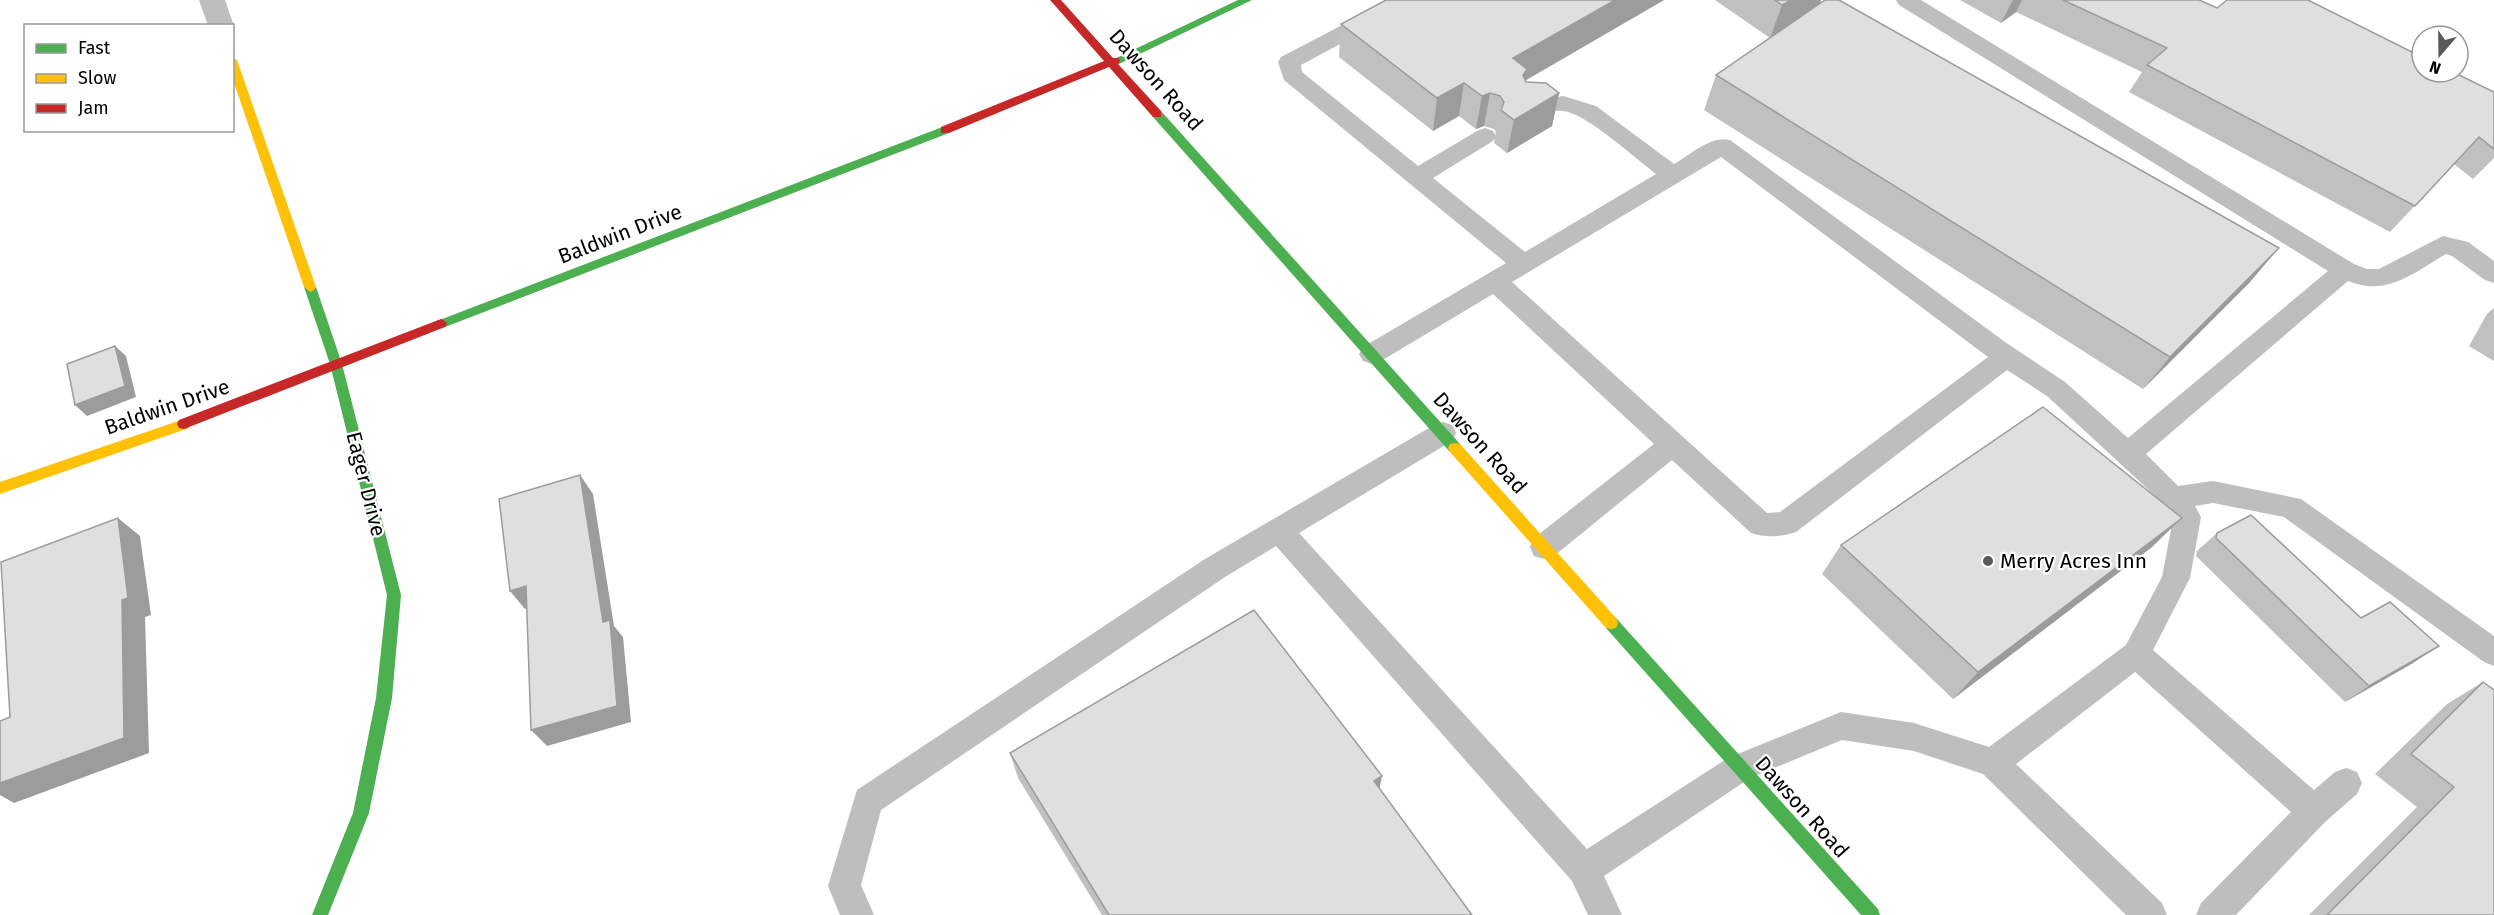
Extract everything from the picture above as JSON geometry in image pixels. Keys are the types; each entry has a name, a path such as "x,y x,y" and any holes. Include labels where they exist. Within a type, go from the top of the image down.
{"street":[{"path":"212,0 220,24"},
{"name":"Dawson Road","path":"1055,0 1872,915"},
{"name":"Baldwin Drive","path":"0,488 250,401 336,364 989,113 1112,62 1247,0"},
{"name":"Eager Drive","path":"234,66 336,364 394,595 384,698 361,813 320,915"}],"lane":[{"path":"1406,0 1370,7 1289,62 1292,75 1524,264"},
{"path":"1906,0 2345,270 2365,278 2383,278 2443,245 2458,248 2494,274"},
{"path":"1529,109 1563,103 1588,111 1673,175"},
{"path":"1417,177 1485,136"},
{"path":"1372,354 1722,146 2007,356 2056,389 2162,485 2187,517 2176,578 2136,654 1993,763"},
{"path":"2128,454 2345,270"},
{"path":"1495,281 1761,525 1786,524 2007,356"},
{"path":"857,915 844,886 868,801 1215,568 1443,433"},
{"path":"1544,547 1672,444"},
{"path":"2172,498 2213,492 2291,507 2494,653"},
{"path":"1280,531 1584,870 1605,915"},
{"path":"2136,654 2314,811"},
{"path":"1584,870 1739,768 1841,726 1914,737 1993,763 2150,915"},
{"path":"2213,915 2314,811 2346,783"}],"building":[{"path":"1386,0 1615,0 1513,58 1527,69 1523,75 1526,82 1546,83 1559,93 1514,120 1501,110 1504,102 1500,96 1490,93 1482,96 1464,83 1437,98 1341,24"},
{"path":"1775,0 1791,0 1782,5"},
{"path":"1825,0 1839,0 2279,248 2170,357 1716,75"},
{"path":"2063,0 2199,0 2217,8 2227,0 2308,0 2410,51 2410,84 2470,84 2470,80 2494,92 2494,149 2479,137 2415,206 2147,65 2167,48"},
{"path":"115,346 125,386 75,405 67,364"},
{"name":"Merry Acres Inn","path":"2043,407 2182,518 1978,672 1841,545"},
{"path":"580,475 603,622 610,620 617,706 531,730 526,586 510,591 499,499"},
{"path":"2251,515 2361,618 2390,602 2439,646 2369,686 2216,538 2217,533"},
{"path":"118,518 128,598 122,600 124,738 0,783 0,721 10,717 1,562"},
{"path":"1254,610 1382,776 1374,781 1472,915 1109,915 1010,753"},
{"path":"2483,682 2494,690 2494,915 2327,915 2454,787 2411,754"}],"traffic: fast":[{"path":"1115,61 1247,0"},
{"path":"1157,114 1455,448"},
{"path":"441,324 945,130"},
{"path":"310,287 336,364 394,595 384,698 361,813 320,915"},
{"path":"1611,623 1872,915"}],"traffic: slow":[{"path":"234,66 310,287"},
{"path":"0,488 184,424"},
{"path":"1455,448 1611,623"}],"traffic: jam":[{"path":"1055,0 1157,114"},
{"path":"945,130 1115,61"},
{"path":"184,424 441,324"}],"place":[{"name":"Merry Acres Inn","path":"1988,561"}]}
